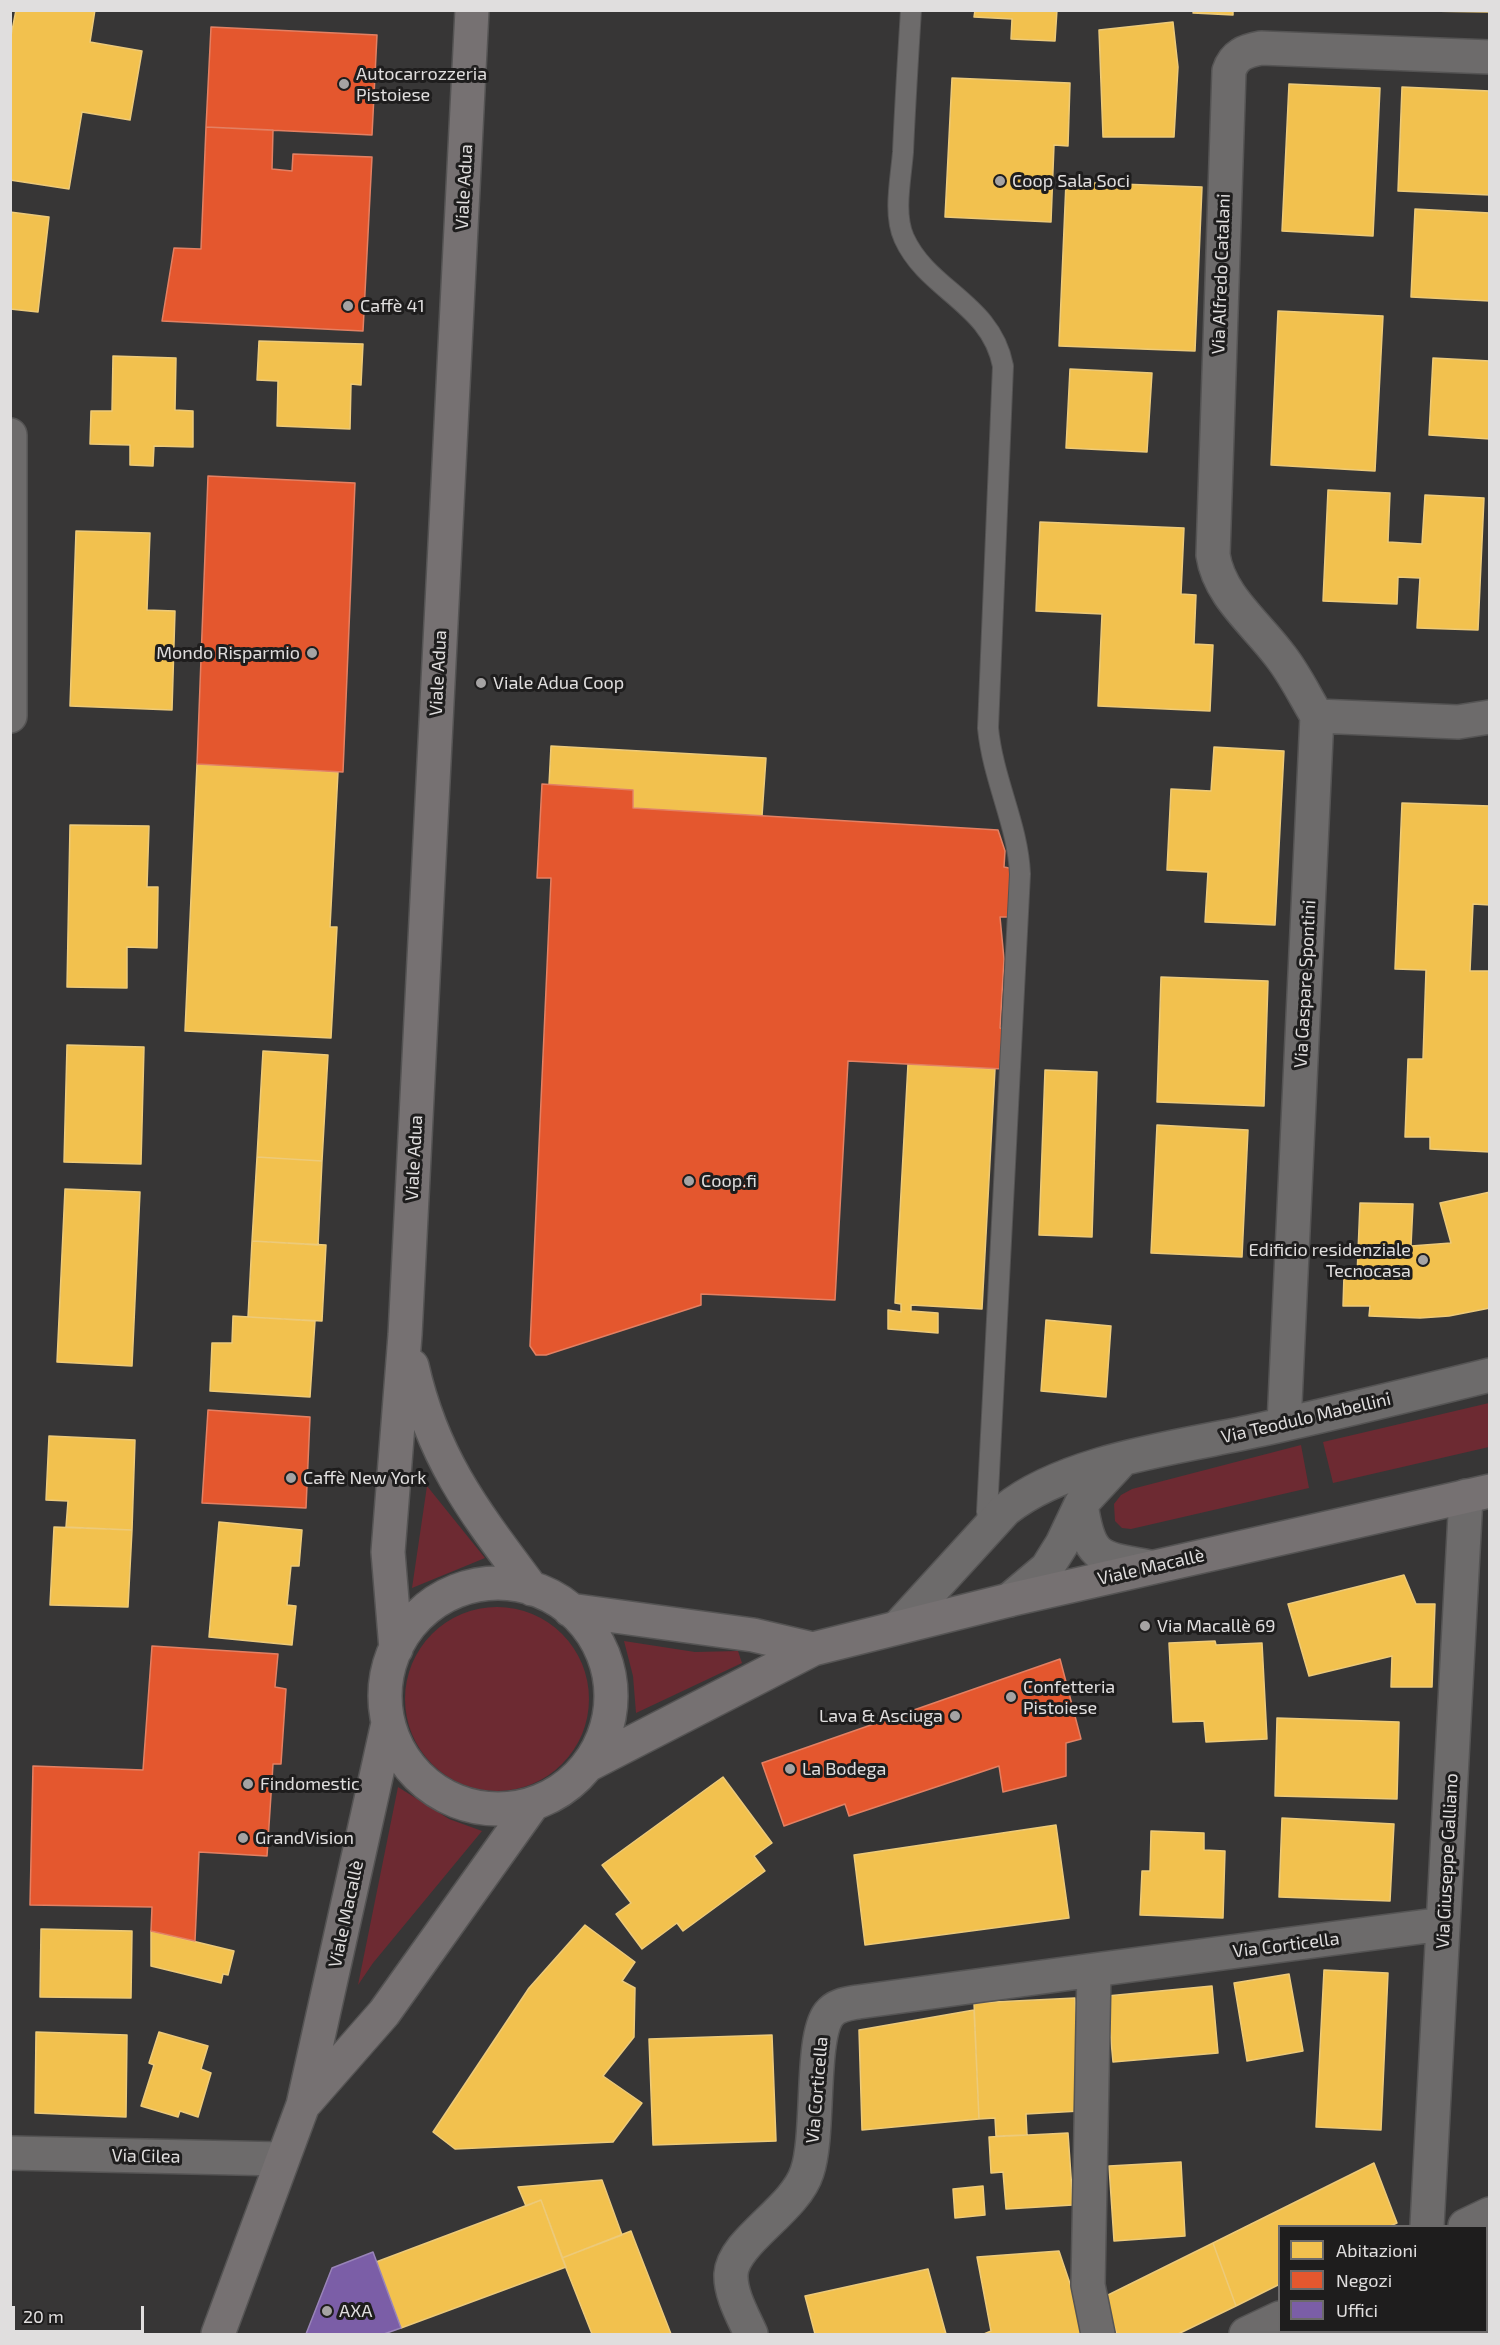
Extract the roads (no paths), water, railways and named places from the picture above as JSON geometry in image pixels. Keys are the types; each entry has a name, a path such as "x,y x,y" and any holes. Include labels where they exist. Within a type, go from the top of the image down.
{"main road":[{"name":"Viale Adua","path":"396,1649 388,1552 405,1335 472,10"},
{"name":"Viale Adua","path":"405,1335 422,1405 444,1462 474,1511 532,1589"},
{"name":"Viale Macallè","path":"588,1764 813,1649 898,1626 1478,1493"},
{"path":"496,1583 532,1589 570,1610 586,1625 598,1643 611,1684 608,1726 600,1747 588,1764 564,1789 533,1804 494,1809 475,1807 447,1797 431,1787 410,1766 395,1742 388,1723 386,1685 396,1649 410,1626 422,1613 452,1594 496,1583"},
{"name":"Viale Macallè","path":"570,1610 741,1633 813,1649"},
{"name":"Viale Macallè","path":"218,2334 303,2105 388,1723"},
{"name":"Viale Macallè","path":"303,2105 384,2013 533,1804"}],"street":[{"name":"Via Alfredo Catalani","path":"1317,716 1283,659 1227,591 1215,571 1213,555 1229,71 1238,55 1261,48 1490,57"},
{"path":"10,435 10,716"},
{"path":"1317,716 1458,722 1490,717"},
{"name":"Via Gaspare Spontini","path":"1284,1424 1317,716"},
{"name":"Via Teodulo Mabellini","path":"898,1626 1005,1510 1020,1497 1052,1482 1123,1460 1490,1375"},
{"path":"1009,1600 1047,1568 1062,1544 1081,1504 1098,1483 1123,1460"},
{"name":"Via Giuseppe Galliano","path":"1427,2225 1443,1924 1478,1493"},
{"path":"1081,1504 1085,1530 1094,1549 1113,1559 1150,1567"},
{"name":"Via Corticella","path":"751,2334 733,2288 731,2274 734,2262 741,2251 794,2199 806,2178 814,2140 821,2033 830,2013 837,2007 858,2002 1443,1924"},
{"path":"1094,1970 1088,2285 1098,2334"},
{"name":"Via Cilea","path":"10,2153 282,2159"},
{"path":"1467,2225 1490,2214"},
{"path":"1246,2334 1278,2319"}],"lane":[{"path":"911,10 900,200 903,237 923,265 986,324 995,338 1003,366 988,728 993,769 1017,846 1020,874 1005,1206 987,1512"}],"place":[{"name":"Autocarrozzeria Pistoiese","path":"344,84"},
{"name":"Coop Sala Soci","path":"1000,181"},
{"name":"Caffè 41","path":"348,306"},
{"name":"Mondo Risparmio","path":"312,653"},
{"name":"Viale Adua Coop","path":"481,683"},
{"name":"Coop.fi","path":"689,1181"},
{"name":"Edificio residenziale Tecnocasa","path":"1423,1260"},
{"name":"Caffè New York","path":"291,1478"},
{"name":"Via Macallè 69","path":"1145,1626"},
{"name":"Confetteria Pistoiese","path":"1011,1697"},
{"name":"Lava & Asciuga","path":"955,1716"},
{"name":"La Bodega","path":"790,1769"},
{"name":"Findomestic","path":"248,1784"},
{"name":"GrandVision","path":"243,1838"},
{"name":"AXA","path":"327,2311"}]}
